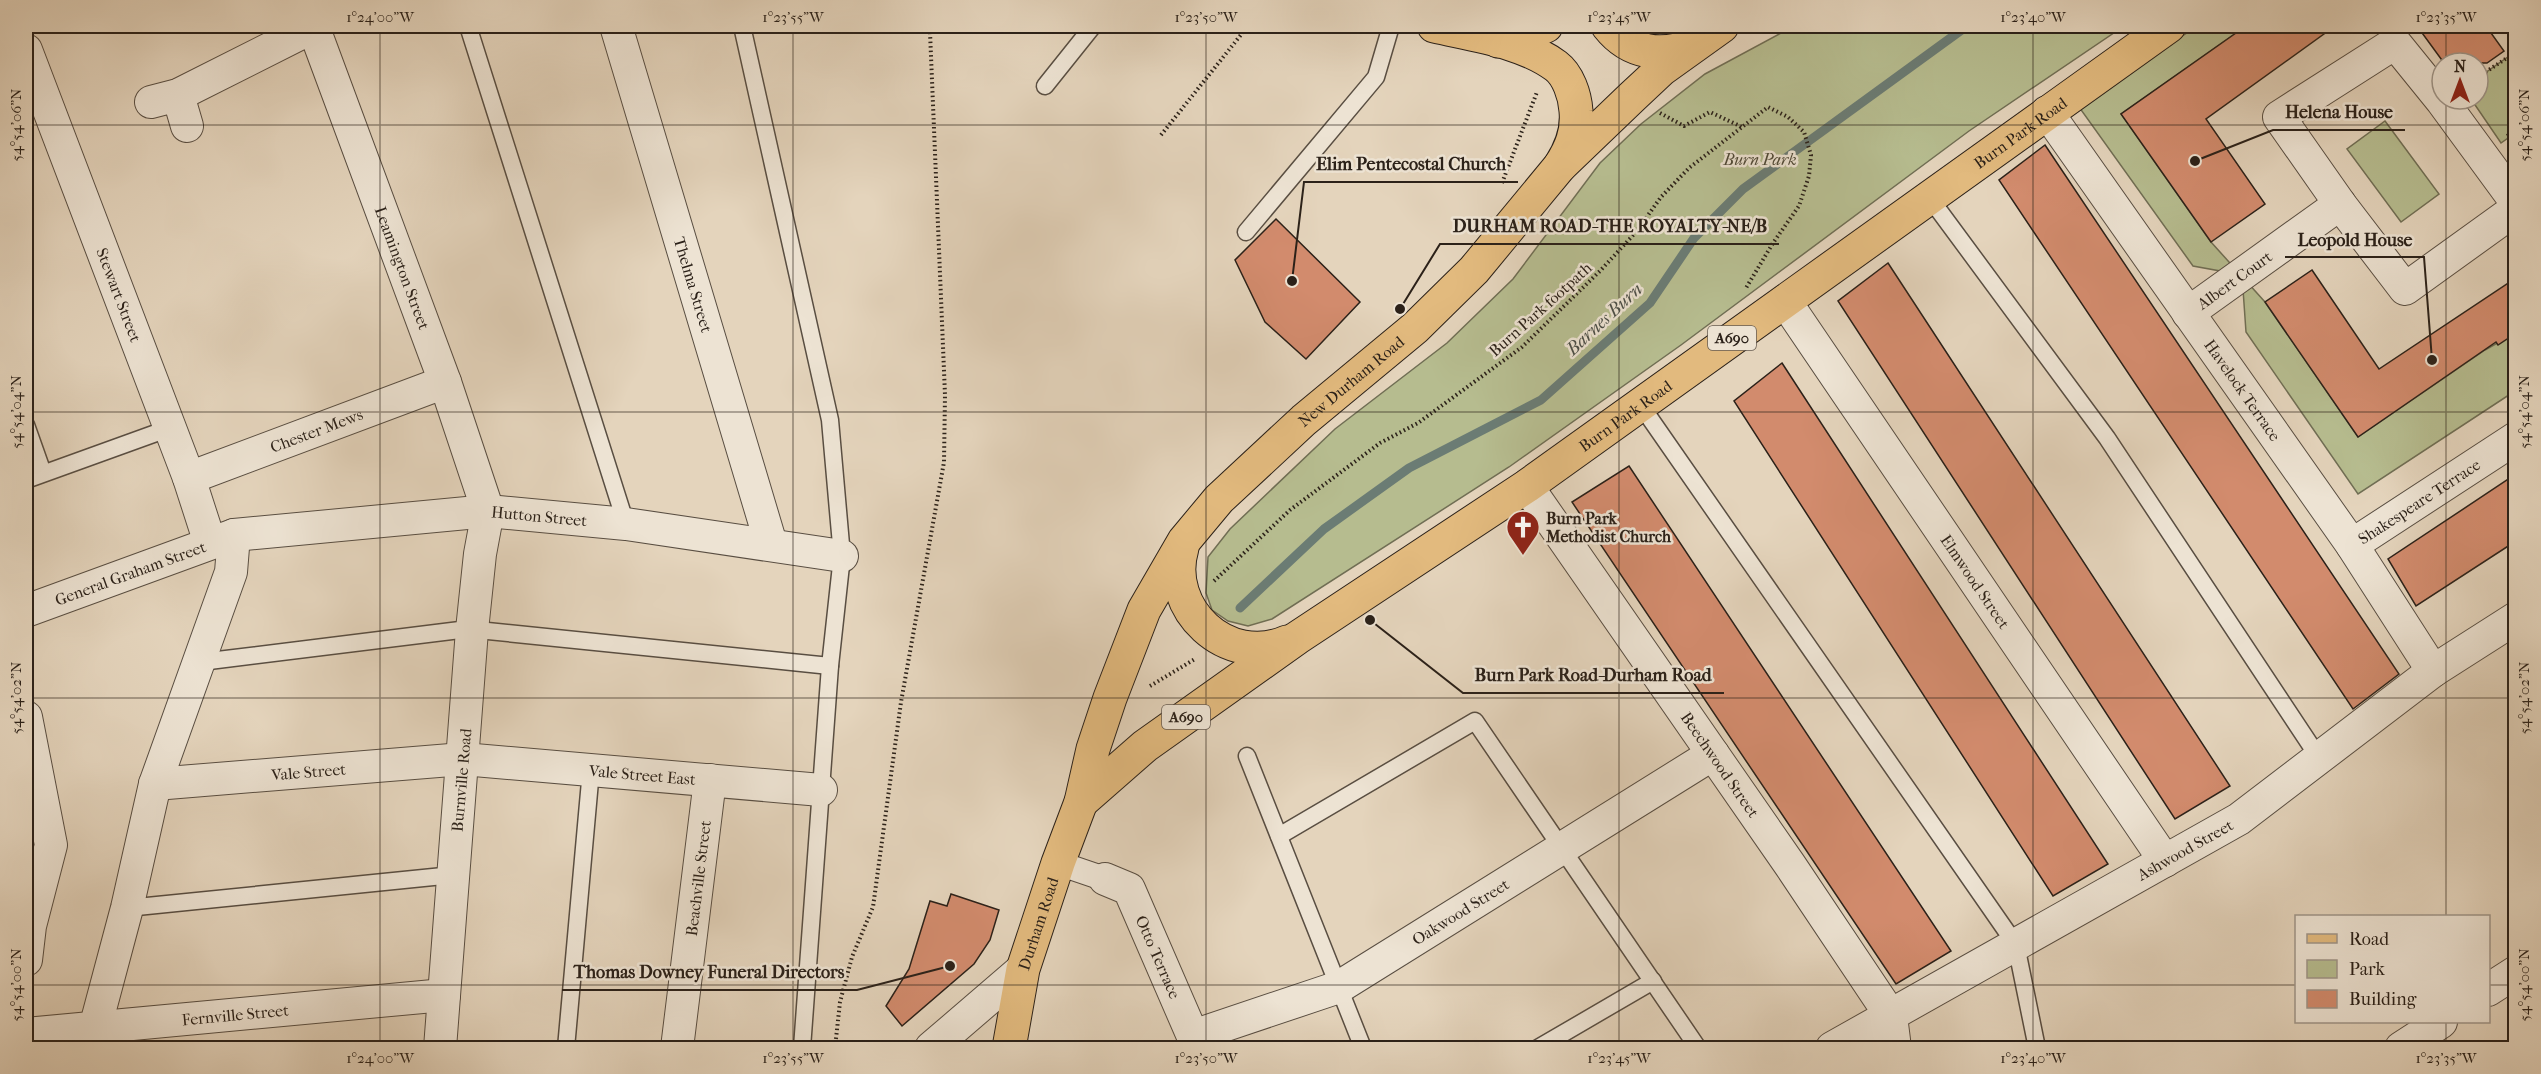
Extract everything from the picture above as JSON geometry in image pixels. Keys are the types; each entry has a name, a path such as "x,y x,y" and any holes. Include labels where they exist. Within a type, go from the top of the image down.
{"main road":[{"path":"1434,26 1498,41 1527,51 1556,66 1572,90 1577,120 1575,137 1560,166"},
{"path":"1498,41 1518,38 1546,26"},
{"path":"1608,26 1620,38 1642,50 1668,53 1694,44"},
{"name":"New Durham Road","path":"1081,802 1093,749 1144,610 1184,541 1219,499 1304,420 1414,328 1474,270 1560,166 1662,69 1722,26"},
{"name":"Burn Park Road","path":"1081,802 1145,746 1297,638 1527,486 2165,27"},
{"name":"A690","path":"1184,541 1179,557 1179,574 1187,606 1204,628 1230,644 1247,648 1264,649 1297,638"},
{"name":"Durham Road","path":"1009,1048 1023,969 1081,802"}],"street":[{"path":"187,126 165,99 313,26"},
{"name":"Leamington Street","path":"313,26 445,382 488,511"},
{"name":"Thelma Street","path":"616,26 771,544"},
{"path":"2516,202 2442,101 2395,43 2279,117 2340,204 2405,289 2516,209"},
{"name":"Stewart Street","path":"26,50 189,478 222,539"},
{"name":"Havelock Terrace","path":"2047,112 2352,545 2433,671"},
{"name":"Albert Court","path":"2188,313 2340,204"},
{"name":"Elmwood Street","path":"1785,301 2164,861"},
{"name":"Chester Mews","path":"189,478 445,382"},
{"name":"Shakespeare Terrace","path":"2352,545 2516,438"},
{"name":"Beechwood Street","path":"1527,486 1891,1016"},
{"name":"Hutton Street","path":"222,539 488,511 626,524 842,556"},
{"name":"Burnville Road","path":"440,1048 472,630 480,554 488,511"},
{"path":"95,1028 127,908 155,784 201,662 231,572 222,539"},
{"name":"General Graham Street","path":"26,611 222,539"},
{"name":"Ashwood Street","path":"1832,1048 2239,819 2433,671 2516,618"},
{"path":"26,721 38,850 26,960"},
{"name":"Oakwood Street","path":"1194,1044 1339,987 1713,754"},
{"name":"Vale Street East","path":"463,759 821,790"},
{"name":"Vale Street","path":"155,784 463,759"},
{"name":"Beachville Street","path":"677,1048 710,780"},
{"path":"1058,863 1105,879"},
{"name":"Otto Terrace","path":"1105,879 1129,889 1194,1044"},
{"path":"931,1048 1023,969"},
{"path":"2490,989 2516,972"},
{"name":"Fernville Street","path":"26,1034 444,995"},
{"path":"1891,1016 1895,1048"},
{"path":"2401,1048 2439,1023"}],"lane":[{"path":"468,26 626,524"},
{"path":"742,26 830,420 842,556 830,666 802,1048"},
{"path":"1045,86 1093,26"},
{"path":"1246,232 1376,77 1391,26"},
{"path":"1929,197 2107,438 2319,758"},
{"path":"1640,404 2016,945 2037,1048"},
{"path":"26,425 43,473"},
{"path":"26,480 170,428"},
{"path":"201,662 472,630 830,666"},
{"path":"1279,836 1475,721 1698,1048"},
{"path":"1247,756 1363,1048"},
{"path":"566,1048 591,770"},
{"path":"127,908 453,875"},
{"path":"1538,1048 1653,981"}],"path":[{"path":"835,1048 840,1002 849,969 873,907 901,702 944,462 945,395 931,44 928,26"},
{"path":"1161,135 1248,26"},
{"path":"2490,69 2516,52"},
{"name":"Burn Park footpath","path":"1187,606 1290,510 1380,443 1418,423 1522,347 1600,271 1636,232 1661,197 1689,168 1768,106 1788,117 1804,132 1811,155 1809,176 1799,206 1744,291 1739,334"},
{"path":"1657,111 1684,126 1710,112 1742,127"},
{"path":"1503,188 1510,179"}],"green space":[{"name":"Burn Park","path":"1794,26 2124,26 1969,131 1681,345 1509,467 1272,619 1248,626 1228,621 1212,610 1206,593 1208,557 1230,529 1335,429 1447,343 1513,279 1600,163 1641,124 1705,74"},
{"path":"2197,26 2246,26 2121,114 2211,242 2240,275 2193,266 2079,107"},
{"path":"2515,52 2515,133 2501,143 2479,111 2490,111 2490,70"},
{"path":"2385,121 2439,194 2401,222 2347,149"},
{"path":"2242,277 2265,302 2358,437 2485,350 2515,333 2515,391 2358,494 2246,332"}],"building":[{"path":"2246,26 2335,26 2206,119 2265,204 2211,242 2121,114"},
{"path":"2417,26 2486,26 2504,51 2490,61 2490,51 2435,51"},
{"path":"2045,145 2399,674 2353,709 1999,180"},
{"path":"1276,219 1360,302 1306,359 1265,322 1235,260"},
{"path":"1888,263 2230,786 2175,819 1838,301"},
{"path":"2312,270 2379,369 2516,278 2516,333 2498,345 2496,342 2358,437 2265,302"},
{"path":"1782,363 2108,864 2053,896 1734,401"},
{"path":"1629,466 1951,951 1896,984 1572,502"},
{"path":"2516,474 2516,541 2416,606 2388,559"},
{"path":"951,894 999,910 990,940 974,964 902,1026 886,1006 909,969 930,901 947,906"}],"waterway":[{"name":"Barnes Burn","path":"1240,608 1324,529 1409,468 1541,400 1650,303 1694,238 1743,189 1967,26"}],"place":[{"name":"Helena House","path":"2195,161"},
{"name":"Elim Pentecostal Church","path":"1292,281"},
{"name":"DURHAM ROAD-THE ROYALTY-NE/B","path":"1400,309"},
{"name":"Leopold House","path":"2432,360"},
{"name":"Burn Park Methodist Church","path":"1523,556"},
{"name":"Burn Park Road-Durham Road","path":"1370,620"},
{"name":"Thomas Downey Funeral Directors","path":"950,966"}]}
